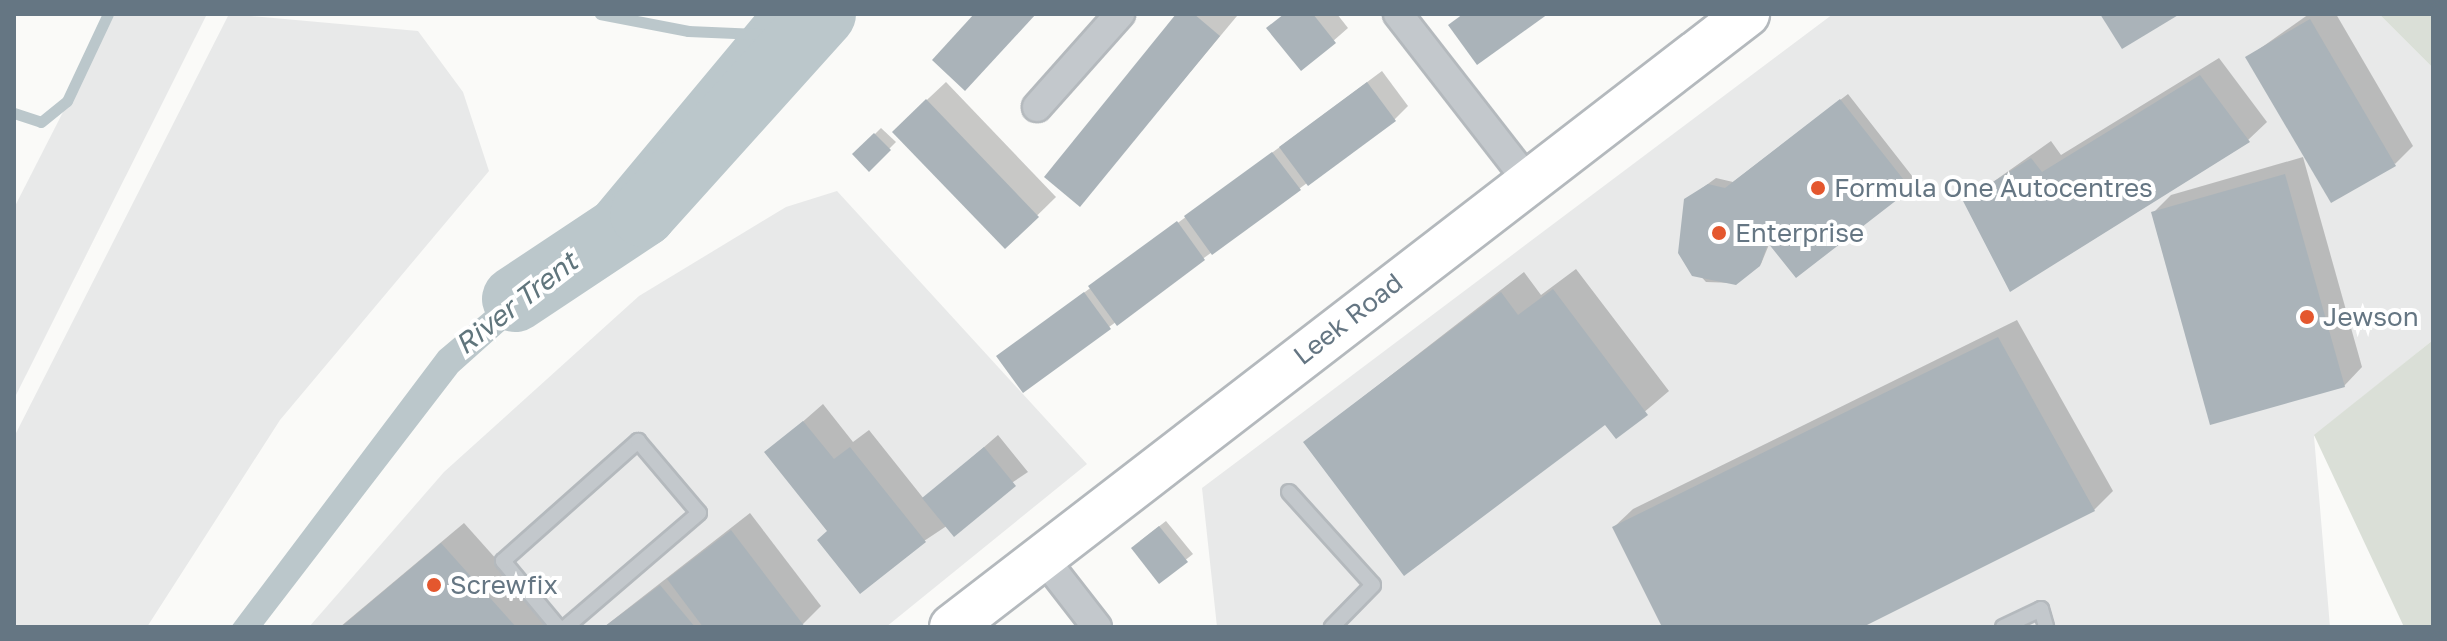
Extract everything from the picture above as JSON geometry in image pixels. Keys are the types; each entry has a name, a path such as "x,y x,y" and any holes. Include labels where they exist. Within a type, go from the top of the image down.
{"highway":[{"name":"Leek Road","path":"952,627 1041,555 1747,14"}],"street":[{"path":"1037,107 1120,14"},
{"path":"1398,14 1528,181"},
{"path":"1041,555 1097,627"}],"lane":[{"path":"558,627 503,561 638,441 699,513 566,627"},
{"path":"1289,492 1373,585 1332,627"},
{"path":"2003,627 2041,609 2046,627"}],"shaded area":[{"path":"113,14 207,14 14,399 14,208"},
{"path":"229,14 418,31 463,92 489,171 280,420 147,627 14,627 14,437"},
{"path":"1833,14 2379,14 2433,68 2433,340 2314,436 2330,627 1217,627 1202,488"},
{"path":"2379,14 2433,14 2433,68"},
{"path":"837,191 1087,464 886,627 309,627 444,472 639,296 786,207"},
{"path":"2433,340 2433,627 2404,627 2314,435"}],"water":[{"path":"756,14 787,14 564,277 458,372 262,627 231,627 439,351 561,248"}],"building":[{"path":"974,14 1036,14 965,91 932,60"},
{"path":"1176,14 1194,14 1220,36 1080,207 1044,177"},
{"path":"1284,14 1313,14 1336,43 1301,71 1266,28"},
{"path":"1463,14 1548,14 1477,65 1448,25"},
{"path":"2100,14 2180,14 2122,49"},
{"path":"2310,19 2396,166 2331,203 2245,57"},
{"path":"2200,75 2250,142 2010,292 1963,201 2031,158 2042,172"},
{"path":"1367,82 1396,121 1308,186 1279,147"},
{"path":"926,99 1039,217 1005,249 892,132"},
{"name":"Formula One Autocentres","path":"1840,99 1911,189 1796,278 1768,243 1760,266 1736,285 1692,276 1678,253 1684,199 1708,184 1725,188"},
{"path":"874,133 891,150 869,172 852,154"},
{"path":"1272,152 1301,190 1212,255 1184,216"},
{"path":"2285,174 2345,387 2210,425 2151,212"},
{"path":"1177,221 1205,260 1117,326 1088,286"},
{"path":"1553,289 1648,415 1616,439 1605,425 1404,576 1303,442 1501,292 1518,315"},
{"path":"1084,292 1111,329 1023,393 996,356"},
{"path":"1998,337 2095,511 1863,627 1662,627 1612,527"},
{"path":"803,421 834,459 850,447 926,542 860,594 817,540 827,531 764,452"},
{"path":"984,447 1016,486 954,537 922,498"},
{"path":"1159,526 1188,562 1159,584 1131,548"},
{"path":"731,530 805,627 703,627 667,579"},
{"name":"Screwfix","path":"441,543 516,627 341,627"},
{"path":"660,585 695,627 604,627"}],"waterway":[{"path":"14,113 41,122 67,101 108,14"},
{"path":"600,14 688,31 803,36"},
{"name":"River Trent","path":"515,299 643,214 823,14"}],"place":[{"name":"Formula One Autocentres","path":"1818,188"},
{"name":"Enterprise","path":"1719,233"},
{"name":"Jewson","path":"2307,317"},
{"name":"Screwfix","path":"434,585"}]}
